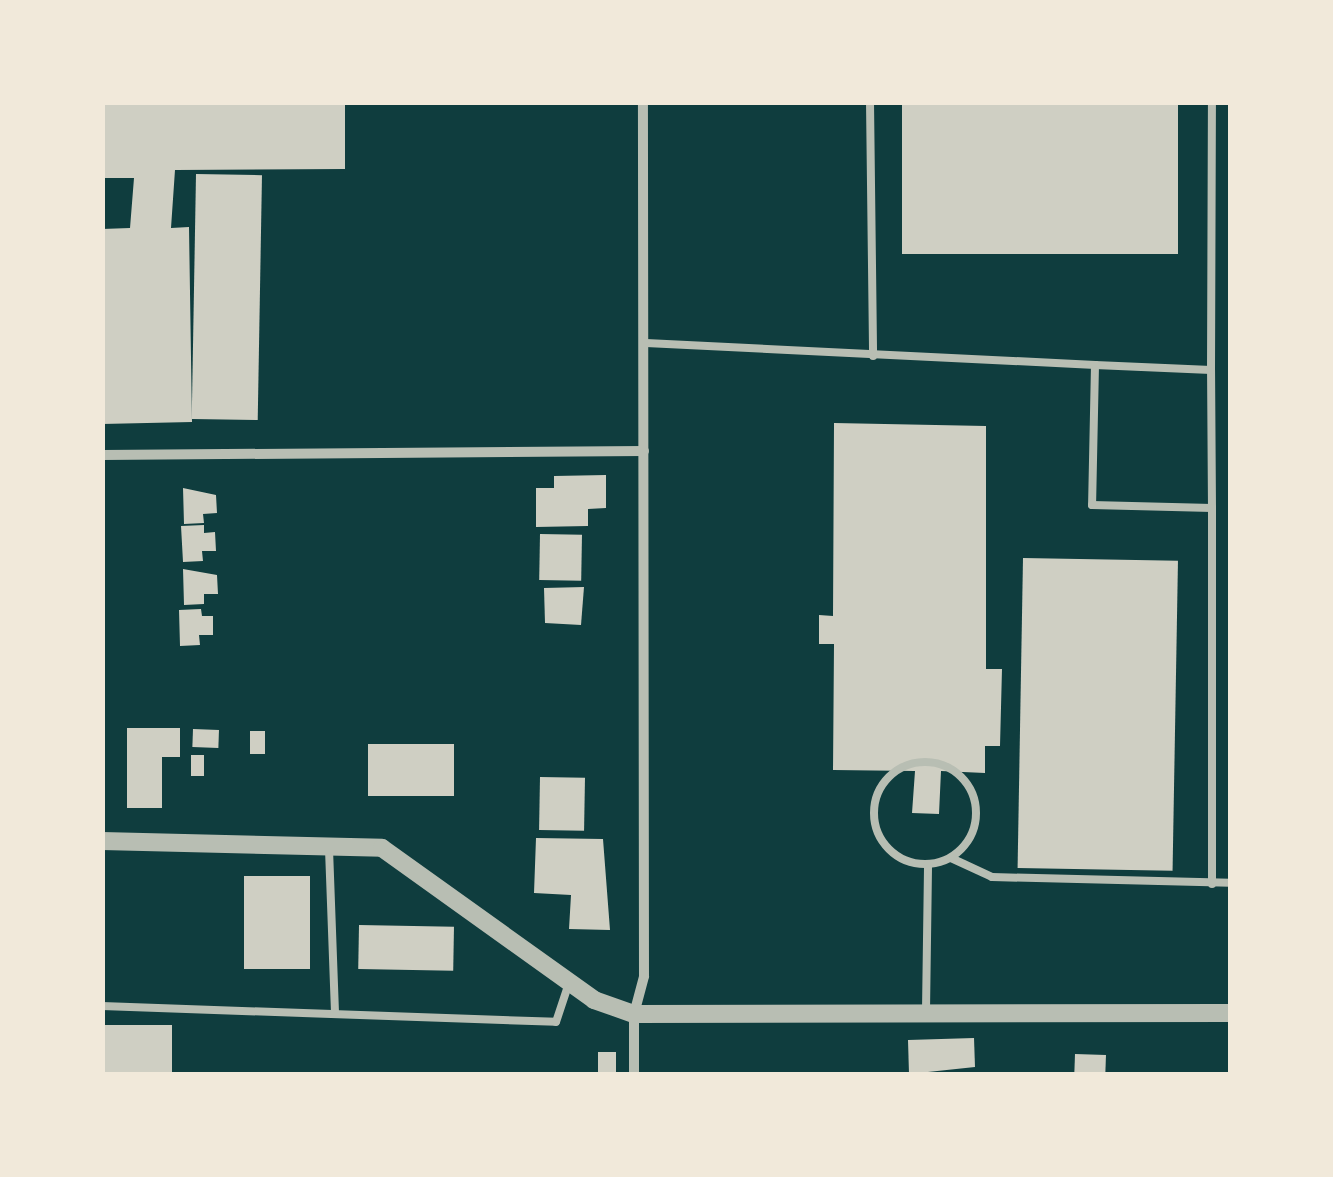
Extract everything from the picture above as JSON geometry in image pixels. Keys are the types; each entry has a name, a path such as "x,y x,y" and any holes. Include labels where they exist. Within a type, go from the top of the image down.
{"street":[{"path":"634,1074 634,1014 644,976 643,102"},
{"path":"102,455 644,451"},
{"path":"102,840 329,843 382,848 569,983 634,1014 1230,1013"}],"lane":[{"path":"870,102 872,356"},
{"path":"1212,102 1212,884"},
{"path":"646,343 1212,370"},
{"path":"1096,365 1092,505 1212,508"},
{"path":"924,762 955,772 974,798 973,832 951,858 928,864 888,849 874,818 882,786 908,765 924,762"},
{"path":"329,843 334,1014"},
{"path":"951,858 992,877 1230,884"},
{"path":"926,1011 928,864"},
{"path":"102,1006 556,1022 569,983"}],"building":[{"path":"102,102 345,102 345,169 175,170 171,228 189,227 192,422 102,424 102,229 130,228 134,178 102,178"},
{"path":"902,102 1178,102 1178,254 902,254"},
{"path":"196,174 262,175 258,420 192,419"},
{"path":"834,423 986,426 986,669 1002,669 1000,746 985,746 985,773 941,771 939,814 912,813 915,771 833,770 834,644 819,644 819,615 833,616"},
{"path":"606,475 606,508 588,509 588,526 536,527 536,488 554,488 554,476"},
{"path":"183,488 216,495 217,513 203,514 204,523 184,524"},
{"path":"204,525 204,533 215,532 216,551 202,551 203,561 183,562 181,526"},
{"path":"540,534 582,535 581,581 539,580"},
{"path":"1023,558 1178,561 1173,871 1018,868"},
{"path":"183,569 217,575 218,594 204,594 204,604 184,605"},
{"path":"584,587 581,625 545,623 544,588"},
{"path":"201,609 202,616 213,616 213,635 199,635 200,645 180,646 179,610"},
{"path":"127,728 180,728 180,757 162,757 162,808 127,808"},
{"path":"193,729 219,730 218,748 192,747"},
{"path":"250,731 265,731 265,754 250,754"},
{"path":"368,744 454,744 454,796 368,796"},
{"path":"191,755 204,755 204,776 191,776"},
{"path":"540,777 585,778 584,831 539,830"},
{"path":"536,838 603,839 610,930 569,929 571,895 534,893"},
{"path":"244,876 310,876 310,969 244,969"},
{"path":"359,925 454,927 453,971 358,969"},
{"path":"102,1025 172,1025 172,1074 102,1074"},
{"path":"974,1038 975,1067 909,1074 908,1040"},
{"path":"598,1052 616,1052 616,1074 598,1074"},
{"path":"1075,1054 1106,1055 1105,1074 1074,1074"}]}
